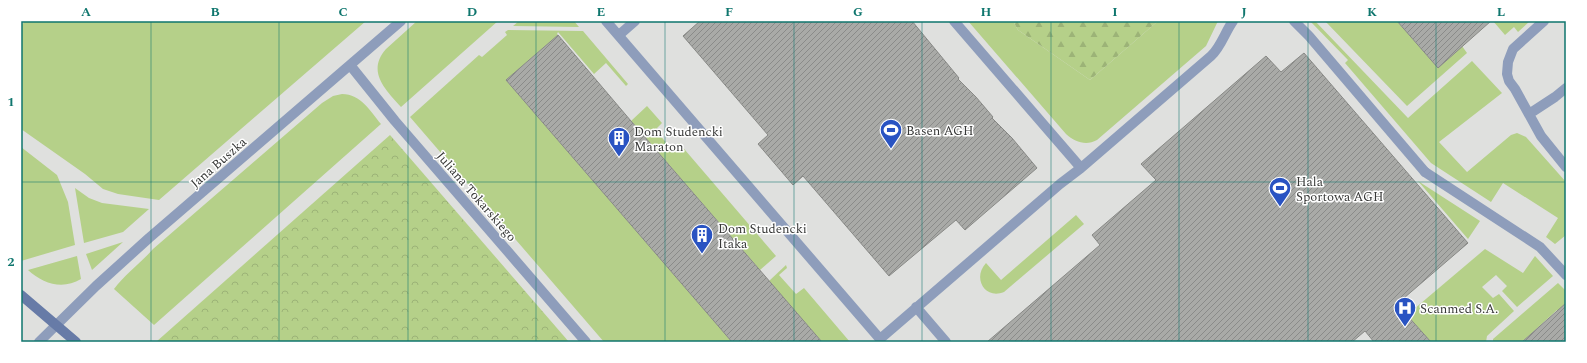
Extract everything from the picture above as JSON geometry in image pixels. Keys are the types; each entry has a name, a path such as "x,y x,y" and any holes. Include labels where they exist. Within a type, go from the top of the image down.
{"street":[{"name":"Jana Buszka","path":"39,342 96,286 150,238 401,21"},
{"path":"606,21 880,340 916,307 1060,184 1081,168 1215,52 1233,21"},
{"path":"619,35 635,21"},
{"path":"954,21 1081,168"},
{"path":"1294,21 1309,36 1425,172 1540,247 1566,275"},
{"path":"1544,21 1512,49 1508,62 1509,81 1541,136 1566,167"},
{"name":"Juliana Tokarskiego","path":"350,65 586,342"},
{"path":"1529,114 1566,88"},
{"path":"21,295 76,342"},
{"path":"916,307 946,342"}],"green space":[{"path":"25,21 366,21 159,200 118,194 103,189 85,174 21,129 21,26"},
{"path":"417,21 498,21 401,107 380,80 378,65 380,57 386,49"},
{"path":"519,21 574,21 579,27 513,26"},
{"path":"968,21 1013,21 1018,30 1090,80 1158,21 1218,21 1206,46 1097,140 1085,143 1077,141 1066,134"},
{"path":"1013,21 1158,21 1090,80 1018,30"},
{"path":"1310,21 1315,21 1408,118 1472,61 1502,93 1439,142 1467,172 1511,135 1517,133 1526,137 1566,182 1566,235 1555,244 1546,237 1558,218 1503,183 1491,202 1431,163 1345,63 1348,60"},
{"path":"1325,21 1397,21 1438,68 1462,46 1467,53 1407,106"},
{"path":"1493,21 1530,21 1518,32 1514,27 1505,35"},
{"path":"508,30 583,31 628,84 626,86 606,63 594,74 558,32 558,35 506,80 732,342 604,342 410,117 479,55 482,57 507,35 505,32"},
{"path":"342,94 355,97 360,100 381,124 154,325 114,289 123,278 153,249 322,103 333,96"},
{"path":"647,106 662,123 655,130 672,149 679,143 776,256 760,270 631,121"},
{"path":"390,135 569,342 156,342"},
{"path":"21,147 57,175 68,202 75,245 21,261"},
{"path":"1418,181 1480,221 1468,239"},
{"path":"75,188 89,198 102,203 149,209 123,232 84,243"},
{"path":"1076,215 1084,224 1004,292 997,294 986,290 981,281 980,275 986,263 1001,280"},
{"path":"123,242 92,270 86,254"},
{"path":"1485,249 1523,273 1535,256 1553,276 1517,307 1502,291 1507,286 1496,275 1482,287 1493,298 1499,294 1514,311 1487,336 1486,342 1431,342 1407,315"},
{"path":"77,256 81,279 67,284 60,285 47,282 40,279 28,270"},
{"path":"786,265 787,268 779,275 796,294 804,288 850,342 822,342 769,281"},
{"path":"1558,283 1566,291 1566,320 1557,310 1522,342 1493,342 1493,339"}],"building":[{"name":"Basen AGH","path":"700,21 912,21 959,78 958,79 976,97 993,117 992,118 1012,138 1037,168 965,230 956,220 889,276 803,176 793,185 758,144 768,135 683,36"},
{"path":"1397,21 1491,21 1438,68"},
{"path":"558,35 822,342 732,342 506,80"},
{"name":"Hala Sportowa AGH","path":"1304,53 1468,243 1397,304 1431,342 1374,342 1365,331 1352,342 987,342 1100,245 1092,235 1156,180 1141,164 1266,56 1281,72"},
{"name":"Scanmed S.A.","path":"1566,303 1566,342 1522,342"}],"place":[{"name":"Basen AGH","path":"891,150"},
{"name":"Dom Studencki Maraton","path":"619,158"},
{"name":"Hala Sportowa AGH","path":"1280,208"},
{"name":"Dom Studencki Itaka","path":"702,254"},
{"name":"Scanmed S.A.","path":"1405,328"}]}
